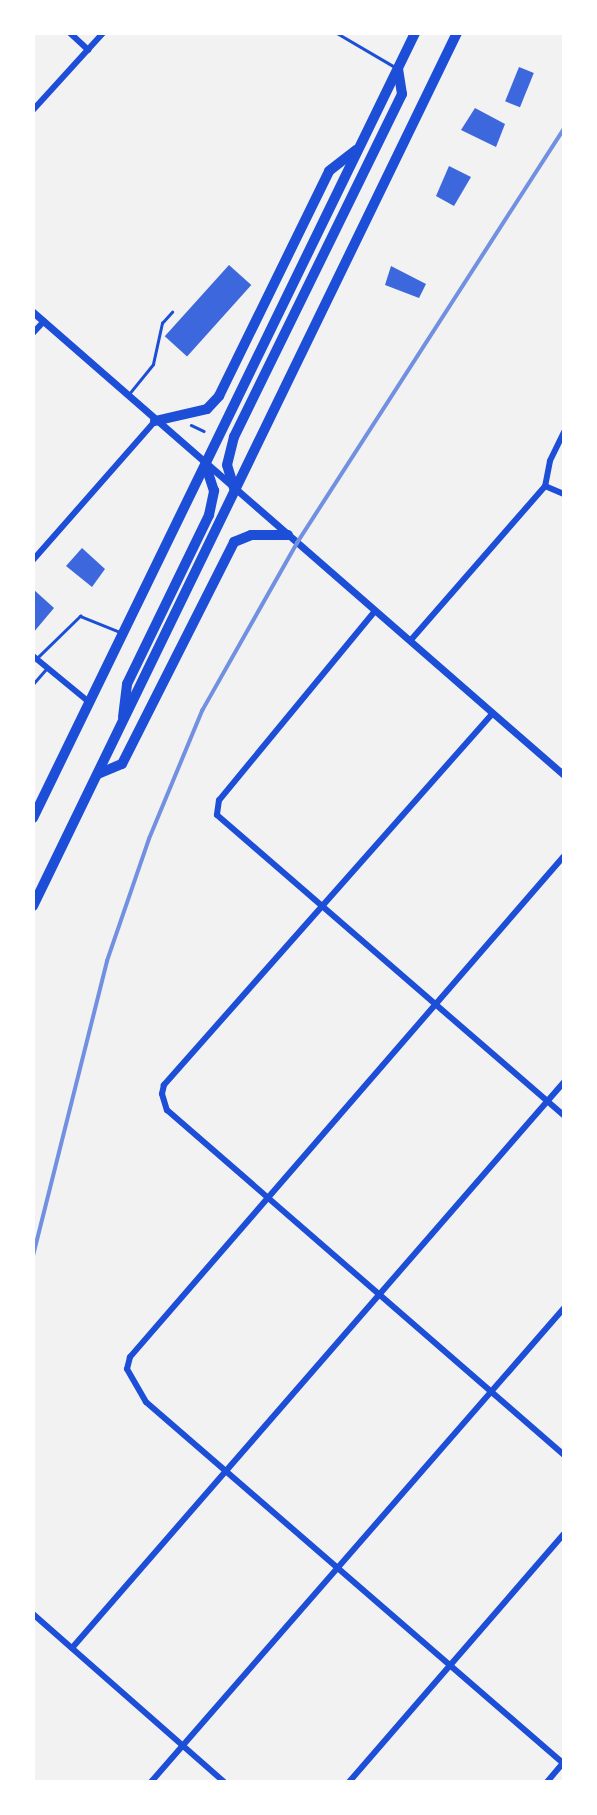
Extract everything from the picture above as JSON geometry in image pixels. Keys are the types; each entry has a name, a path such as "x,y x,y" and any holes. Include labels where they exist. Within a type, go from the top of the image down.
{"highway":[{"path":"33,818 415,33"},
{"path":"33,906 457,33"},
{"path":"235,491 227,465 234,437 402,94 398,68"},
{"path":"155,421 206,409 219,396 329,171 359,148"},
{"path":"122,724 127,684 209,515 214,491 205,464"},
{"path":"98,774 122,764 234,542 251,535 288,535"}],"street":[{"path":"71,33 88,50"},
{"path":"33,110 103,33"},
{"path":"33,312 127,397 564,775"},
{"path":"33,333 44,321"},
{"path":"33,560 155,421"},
{"path":"410,641 545,486 550,461 564,432"},
{"path":"545,486 564,494"},
{"path":"375,611 216,806 222,822 564,1116"},
{"path":"35,657 89,702"},
{"path":"493,713 164,1085 162,1094 167,1110 564,1455"},
{"path":"547,1782 563,1763 146,1402 127,1369 130,1357 564,856"},
{"path":"72,1648 564,1082"},
{"path":"151,1782 564,1308"},
{"path":"349,1782 564,1534"},
{"path":"33,1614 224,1782"}],"lane":[{"path":"337,33 363,52 398,68"},
{"path":"127,397 153,364 162,323 172,313"},
{"path":"35,657 80,616 123,633"},
{"path":"33,684 47,668"}],"path":[{"path":"190,420 204,431"}],"building":[{"path":"519,67 534,73 520,107 505,101"},
{"path":"475,108 505,124 496,147 461,130"},
{"path":"449,166 471,177 454,206 436,196"},
{"path":"229,265 251,285 187,356 165,336"},
{"path":"391,266 426,284 419,298 385,285"},
{"path":"82,548 105,569 92,587 66,566"},
{"path":"33,589 54,608 33,633"}],"railway":[{"path":"33,1256 107,961 149,839 202,711 297,543 564,129"}]}
